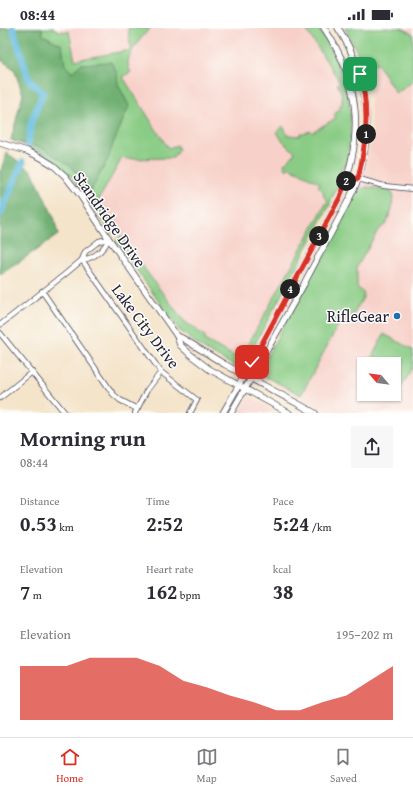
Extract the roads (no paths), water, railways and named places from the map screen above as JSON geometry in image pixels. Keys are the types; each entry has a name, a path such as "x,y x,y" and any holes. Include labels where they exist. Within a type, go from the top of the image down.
{"street":[{"path":"223,413 245,375 340,197 348,176 356,141 353,97 346,69 340,55 324,28"},
{"path":"231,413 327,241 350,198 358,179 366,136 364,93 354,58 338,28"},
{"name":"Standridge Drive","path":"0,143 34,154 58,169 80,195 177,336 180,344 192,356 209,369 289,413"},
{"path":"348,176 384,186 413,189"},
{"path":"82,260 90,259 105,248 109,239"},
{"path":"0,326 82,260 85,252 99,241 109,239"},
{"name":"Lake City Drive","path":"82,260 161,372 197,400 190,413"},
{"path":"42,291 113,394 136,411 146,390 161,372"},
{"path":"0,333 65,413"},
{"name":"Standridge Drive","path":"177,336 206,354 314,413"},
{"path":"0,398 32,372"}],"waterway":[{"path":"13,28 29,80 43,93 31,123 28,144"},
{"path":"0,214 23,162"}],"place":[{"name":"RifleGear","path":"397,316"}]}
